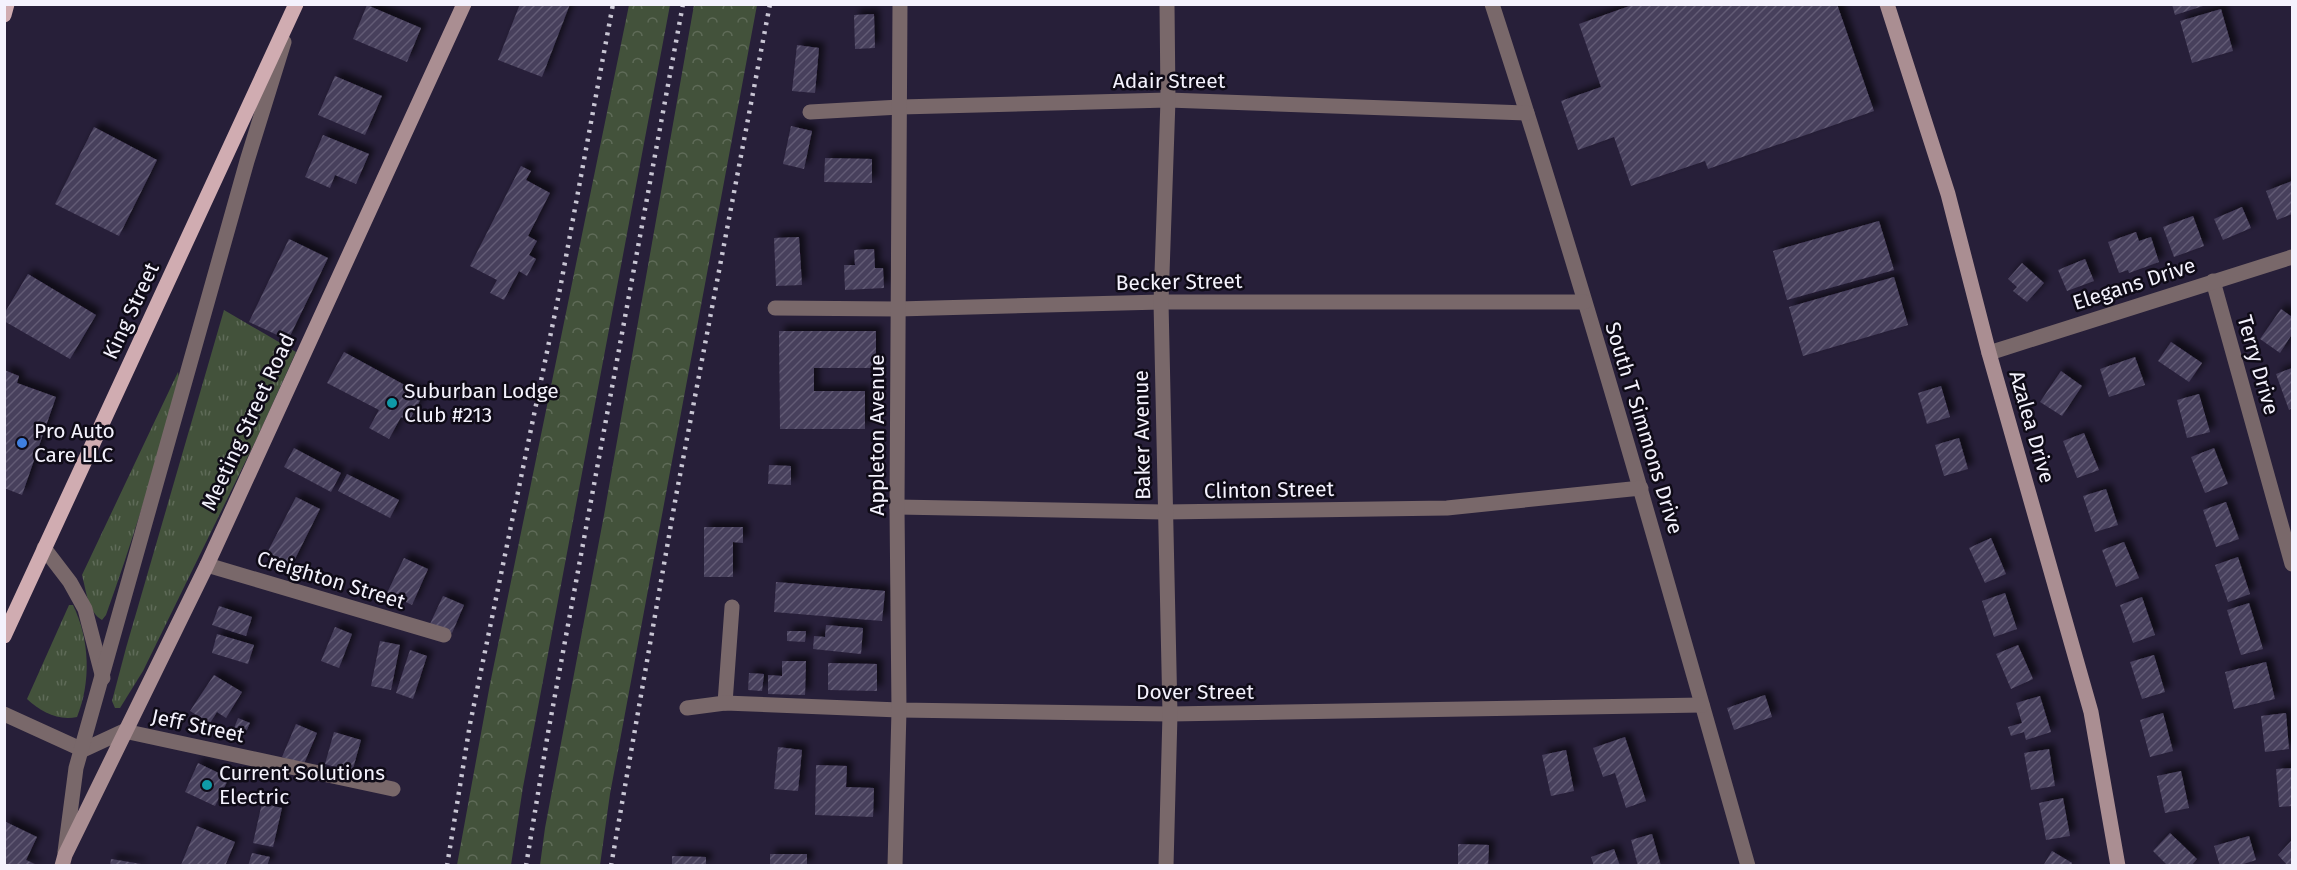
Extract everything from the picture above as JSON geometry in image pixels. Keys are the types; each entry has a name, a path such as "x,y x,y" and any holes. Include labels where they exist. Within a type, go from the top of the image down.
{"main road":[{"path":"4,15 7,4"},
{"name":"King Street","path":"4,636 297,4"}],"street":[{"name":"Meeting Street Road","path":"64,860 76,768 83,750 247,161 297,4"},
{"name":"Meeting Street Road","path":"64,860 124,731 207,565 464,4"},
{"name":"Appleton Avenue","path":"895,866 899,710 897,507 900,4"},
{"name":"Baker Avenue","path":"1166,866 1170,714 1161,302 1168,100 1167,4"},
{"name":"South T Simmons Drive","path":"1492,4 1641,488 1748,866"},
{"name":"Azalea Drive","path":"1887,4 1947,194 1989,353 2091,712 2118,866"},
{"name":"Adair Street","path":"810,112 900,107 1168,100 1527,113"},
{"name":"Elegans Drive","path":"1989,353 2292,257"},
{"name":"Terry Drive","path":"2213,281 2292,564"},
{"name":"Becker Street","path":"775,308 898,309 1161,302 1584,302"},
{"name":"Clinton Street","path":"897,507 1164,512 1447,508 1641,488"},
{"path":"44,548 70,582 85,609 103,678"},
{"name":"Creighton Street","path":"207,565 444,635"},
{"path":"725,703 732,607"},
{"name":"Dover Street","path":"687,708 725,703 899,710 1170,714 1702,705"},
{"path":"4,714 83,750"},
{"name":"Jeff Street","path":"83,750 124,731 393,789"}],"green space":[{"path":"629,5 670,5 523,787 511,865 457,865 490,684"},
{"path":"694,5 757,5 610,794 600,865 540,865 545,828 604,515"},
{"path":"224,310 296,352 258,436 143,671 120,708 115,708 112,701 126,648"},
{"path":"178,372 179,378 145,497 106,615 102,620 91,606 82,575"},
{"path":"69,605 73,605 79,618 87,661 85,690 77,717 63,718 38,708 27,699"}],"building":[{"path":"520,4 570,4 542,77 498,60"},
{"path":"1635,4 1837,4 1874,111 1708,169 1705,161 1631,186 1614,137 1578,150 1561,101 1601,87 1579,24"},
{"path":"2172,4 2206,4 2206,5 2175,15"},
{"path":"367,5 421,28 407,62 353,39"},
{"path":"2221,9 2233,51 2192,63 2180,21"},
{"path":"874,14 875,48 855,49 854,15"},
{"path":"797,45 819,48 815,93 792,91"},
{"path":"335,76 382,96 365,135 318,115"},
{"path":"791,126 812,131 804,169 783,164"},
{"path":"94,127 157,160 119,236 55,204"},
{"path":"323,135 369,154 356,184 335,175 330,188 305,177"},
{"path":"825,158 872,159 872,183 824,182"},
{"path":"521,166 531,171 526,180 550,193 528,236 537,241 529,255 536,259 527,276 519,271 504,300 490,293 497,280 470,266"},
{"path":"2292,181 2292,214 2277,220 2266,191"},
{"path":"2242,207 2251,228 2223,240 2214,219"},
{"path":"2193,216 2204,246 2174,257 2163,227"},
{"path":"1879,221 1894,270 1787,300 1773,251"},
{"path":"2136,232 2139,241 2151,237 2159,262 2129,273 2128,270 2119,273 2108,242"},
{"path":"799,237 802,285 776,286 774,238"},
{"path":"289,239 328,258 288,340 249,322"},
{"path":"874,249 875,268 883,268 884,288 845,290 844,265 855,265 854,250"},
{"path":"2085,259 2094,281 2067,291 2058,270"},
{"path":"2022,263 2044,283 2027,302 2013,291 2017,287 2008,279"},
{"path":"28,274 96,315 70,359 4,321 4,314"},
{"path":"1894,277 1908,325 1803,356 1789,307"},
{"path":"2281,309 2292,317 2292,334 2280,353 2260,339"},
{"path":"779,331 876,331 876,368 814,368 814,391 865,391 865,429 780,429"},
{"path":"2171,342 2202,363 2189,382 2158,361"},
{"name":"Suburban Lodge Club #213","path":"344,352 423,395 409,421 401,417 389,439 369,428 379,410 327,383"},
{"path":"2135,357 2145,385 2109,397 2100,369"},
{"path":"2292,368 2292,408 2289,410 2276,374"},
{"name":"Pro Auto Care LLC","path":"4,370 19,376 17,383 56,397 22,495 4,488"},
{"path":"2061,371 2082,386 2062,416 2040,402"},
{"path":"1941,386 1950,417 1927,424 1918,393"},
{"path":"2199,394 2210,432 2187,438 2177,400"},
{"path":"2084,433 2099,470 2077,478 2063,441"},
{"path":"1959,438 1968,469 1944,476 1935,445"},
{"path":"294,448 341,473 331,492 284,467"},
{"path":"2214,448 2228,484 2205,493 2191,457"},
{"path":"769,465 791,466 791,485 768,484"},
{"path":"347,474 399,500 390,518 338,491"},
{"path":"2106,489 2118,525 2095,532 2083,496"},
{"path":"296,497 320,509 291,567 266,555"},
{"path":"2226,502 2239,539 2216,547 2203,510"},
{"path":"704,527 743,527 743,543 733,542 733,577 704,577"},
{"path":"1991,538 2006,574 1985,583 1969,548"},
{"path":"2124,542 2139,578 2116,587 2102,550"},
{"path":"2238,557 2250,594 2228,602 2215,565"},
{"path":"404,558 428,569 412,605 387,593"},
{"path":"776,582 885,591 882,621 774,612"},
{"path":"2005,593 2017,629 1994,637 1982,601"},
{"path":"443,596 464,605 452,633 430,624"},
{"path":"2142,597 2155,635 2133,643 2120,605"},
{"path":"2249,603 2263,649 2241,655 2227,610"},
{"path":"219,606 252,617 246,636 212,625"},
{"path":"826,625 863,628 861,654 813,649 814,636 825,637"},
{"path":"335,627 352,634 339,668 321,661"},
{"path":"787,631 806,631 805,642 787,641"},
{"path":"217,634 254,645 248,664 212,653"},
{"path":"380,641 400,645 391,690 371,686"},
{"path":"2018,645 2033,679 2011,689 1996,654"},
{"path":"410,650 427,656 413,699 396,693"},
{"path":"2154,655 2165,692 2142,699 2130,662"},
{"path":"782,661 806,661 805,695 768,694 768,675 782,676"},
{"path":"2266,662 2275,699 2234,709 2225,672"},
{"path":"828,663 877,664 877,691 828,690"},
{"path":"749,673 764,674 762,691 748,690"},
{"path":"214,675 242,692 226,718 217,712 210,723 190,711"},
{"path":"1765,695 1772,717 1734,730 1727,708"},
{"path":"2040,696 2051,732 2026,740 2024,732 2011,736 2008,727 2022,723 2016,703"},
{"path":"2163,713 2173,751 2150,757 2140,720"},
{"path":"2286,713 2289,749 2265,752 2261,716"},
{"path":"238,718 250,723 244,736 233,731"},
{"path":"296,724 317,733 303,766 282,757"},
{"path":"334,732 361,740 352,772 325,764"},
{"path":"1625,737 1646,801 1626,808 1615,773 1603,777 1593,748"},
{"path":"778,747 802,750 798,791 774,789"},
{"path":"2049,749 2055,786 2031,790 2024,753"},
{"path":"1566,750 1574,791 1551,796 1542,755"},
{"name":"Current Solutions Electric","path":"198,763 229,778 215,806 185,792"},
{"path":"816,765 847,766 846,787 874,788 873,817 815,815"},
{"path":"2292,768 2292,806 2279,807 2276,769"},
{"path":"2181,771 2189,808 2165,813 2157,776"},
{"path":"2063,798 2070,836 2046,840 2039,803"},
{"path":"262,803 282,808 273,847 253,843"},
{"path":"4,821 37,837 26,860 39,866 4,866"},
{"path":"197,826 235,842 225,866 181,865"},
{"path":"2170,833 2197,859 2191,866 2168,866 2153,851"},
{"path":"1652,834 1661,866 1638,866 1631,840"},
{"path":"2249,836 2256,860 2237,866 2220,866 2214,846"},
{"path":"2292,840 2292,866 2288,866 2278,855"},
{"path":"1458,844 1489,845 1488,866 1458,866"},
{"path":"1614,849 1620,866 1594,866 1591,857"},
{"path":"2052,851 2072,863 2071,866 2043,866"},
{"path":"252,853 270,857 267,866 248,866"},
{"path":"770,854 807,854 807,866 770,866"},
{"path":"672,856 706,857 706,866 672,866"},
{"path":"111,859 141,864 141,866 110,866"}],"railway":[{"path":"447,866 470,724 560,289 613,4"},
{"path":"526,866 548,733 683,4"},
{"path":"611,866 676,496 770,4"}],"place":[{"name":"Suburban Lodge Club #213","path":"392,403"},
{"name":"Pro Auto Care LLC","path":"22,443"},
{"name":"Current Solutions Electric","path":"207,785"}]}
